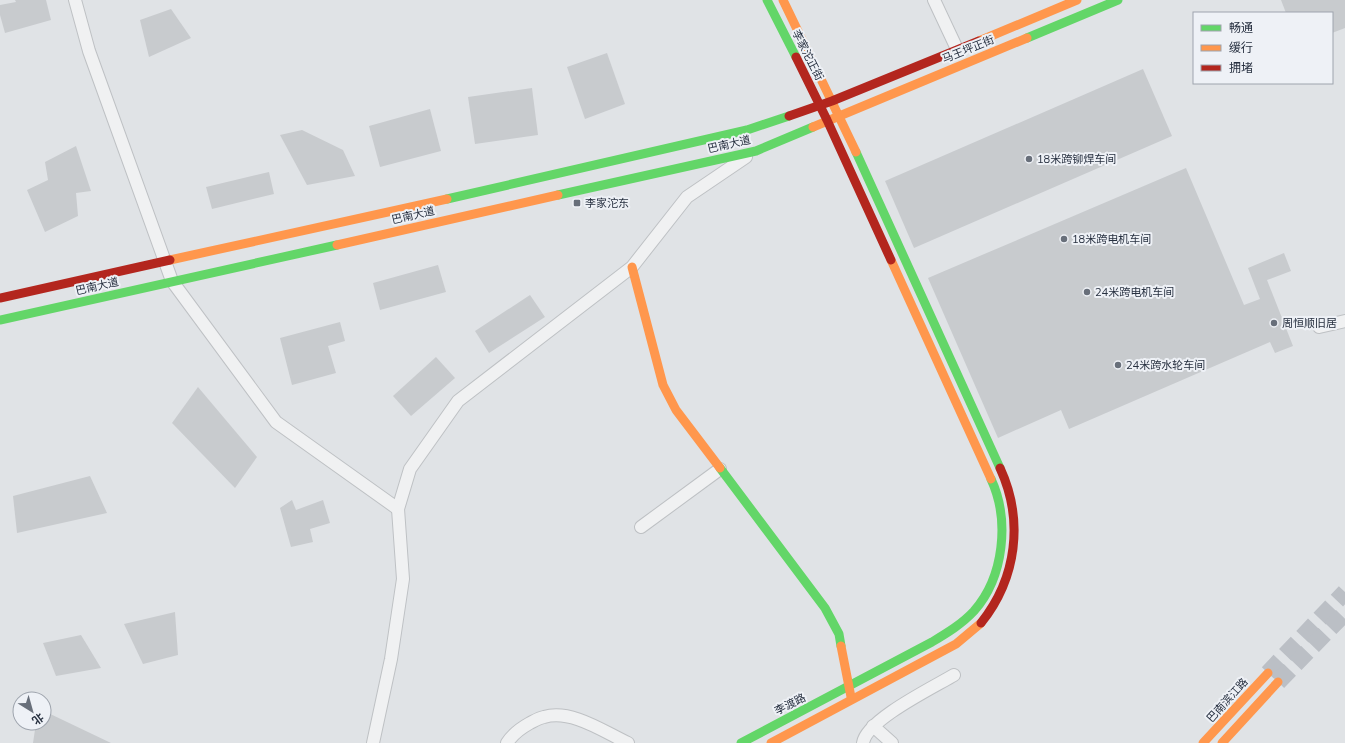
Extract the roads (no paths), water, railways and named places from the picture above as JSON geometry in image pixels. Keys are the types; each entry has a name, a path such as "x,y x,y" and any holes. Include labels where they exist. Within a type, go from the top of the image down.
{"main road":[{"name":"李家沱正街","path":"767,0 827,120"},
{"name":"李家沱正街","path":"783,0 839,115 1005,478 1013,502 1016,522 1016,543 1011,566 1004,586 992,608 978,626 956,644 852,701"},
{"name":"马王坪正街","path":"820,106 1077,0"},
{"name":"马王坪正街","path":"827,120 1118,0"},
{"name":"巴南大道","path":"0,298 164,260 555,175 724,136 820,106"},
{"name":"巴南大道","path":"0,320 756,151 827,120"},
{"name":"李渡路","path":"741,743 850,687 949,631 968,617 982,600 993,578 1000,556 1003,532 1001,510 993,483 827,120"},
{"path":"632,267 663,385 676,410 825,608 839,634 852,701 771,743"},
{"name":"巴南滨江路","path":"1203,743 1268,673"},
{"path":"1222,743 1278,682"}],"street":[{"path":"75,0 89,51 172,281 276,422 398,509"},
{"path":"934,0 957,49"},
{"path":"373,743 391,659 403,578 398,509 410,469 458,401 632,267 687,197 756,151"},
{"path":"1320,327 1345,321"},
{"path":"641,527 720,469"},
{"path":"863,743 873,726 888,714 954,675"},
{"path":"507,743 510,738 525,726 544,716 562,715 581,721 628,743"},
{"path":"873,726 892,743"}],"tunnel":[{"path":"1268,673 1345,592"},
{"path":"1278,682 1345,613"}],"place":[{"name":"18米跨铆焊车间","path":"1029,159"},
{"name":"李家沱东","path":"577,203"},
{"name":"18米跨电机车间","path":"1064,239"},
{"name":"24米跨电机车间","path":"1087,292"},
{"name":"周恒顺旧居","path":"1274,323"},
{"name":"24米跨水轮车间","path":"1118,365"}]}
